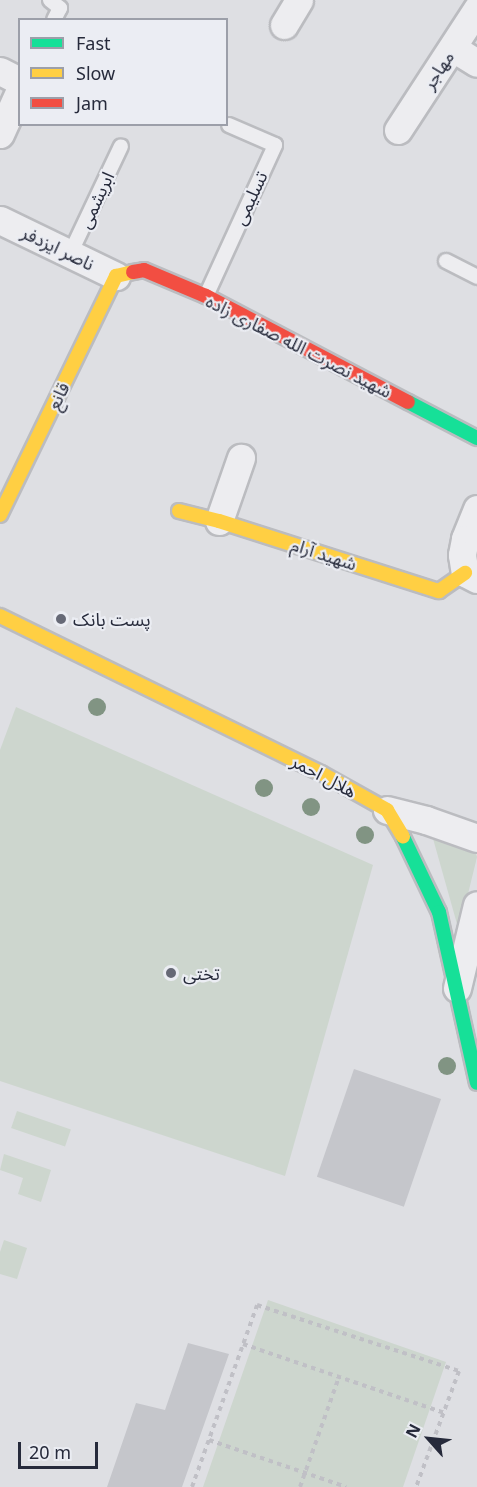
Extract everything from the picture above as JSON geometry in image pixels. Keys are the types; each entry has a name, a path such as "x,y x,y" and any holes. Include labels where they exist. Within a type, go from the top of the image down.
{"street":[{"path":"284,25 299,0"},
{"name":"مهاجر","path":"398,130 477,9"},
{"path":"453,48 477,63"},
{"path":"0,70 18,80"},
{"path":"0,134 18,94"},
{"name":"ناصر ایزدفر","path":"0,220 116,276"},
{"name":"شهید نصرت الله صفاری زاده","path":"116,276 144,270 206,296 477,438"},
{"name":"قانع","path":"0,515 116,276"},
{"path":"219,520 241,458"},
{"path":"471,576 462,555 465,539 477,509"},
{"name":"شهید آرام","path":"179,511 219,520 439,591 471,576"},
{"name":"هلال احمر","path":"0,616 321,773 387,810"},
{"path":"387,810 426,820 477,838"},
{"path":"387,810 407,844 439,912 477,1083"},
{"path":"456,989 477,905"}],"lane":[{"path":"50,0 60,8 55,18"},
{"name":"تسلیمی","path":"206,296 275,145 230,125"},
{"name":"ابریشمی","path":"70,254 122,146"},
{"path":"446,261 477,277"}],"path":[{"path":"192,1487 257,1305 459,1371 416,1487"},
{"path":"243,1344 445,1413"},
{"path":"300,1487 339,1377"},
{"path":"209,1440 346,1487"}],"shaded area":[{"name":"تختی","path":"16,707 373,865 285,1176 0,1081 0,750"},
{"path":"430,828 474,848 477,857 459,931"},
{"path":"17,1111 71,1130 65,1147 11,1128"},
{"path":"4,1154 51,1170 41,1202 18,1194 23,1178 0,1170"},
{"path":"4,1240 27,1248 17,1279 0,1274 0,1252"},
{"path":"268,1300 446,1362 403,1487 203,1487"}],"building":[{"path":"354,1069 441,1099 404,1207 317,1177"},
{"path":"188,1343 229,1354 182,1487 107,1487 136,1403 165,1410"}],"traffic: fast":[{"path":"408,402 477,438"},
{"path":"403,837 439,912 477,1083"}],"traffic: slow":[{"path":"0,515 116,276 133,272"},
{"path":"179,511 219,521 439,591 465,573"},
{"path":"0,616 321,773 387,810 403,837"}],"traffic: jam":[{"path":"133,272 144,270 206,296 408,402"}],"place":[{"name":"پست بانک","path":"61,619"},
{"name":"تختی","path":"171,973"}]}
